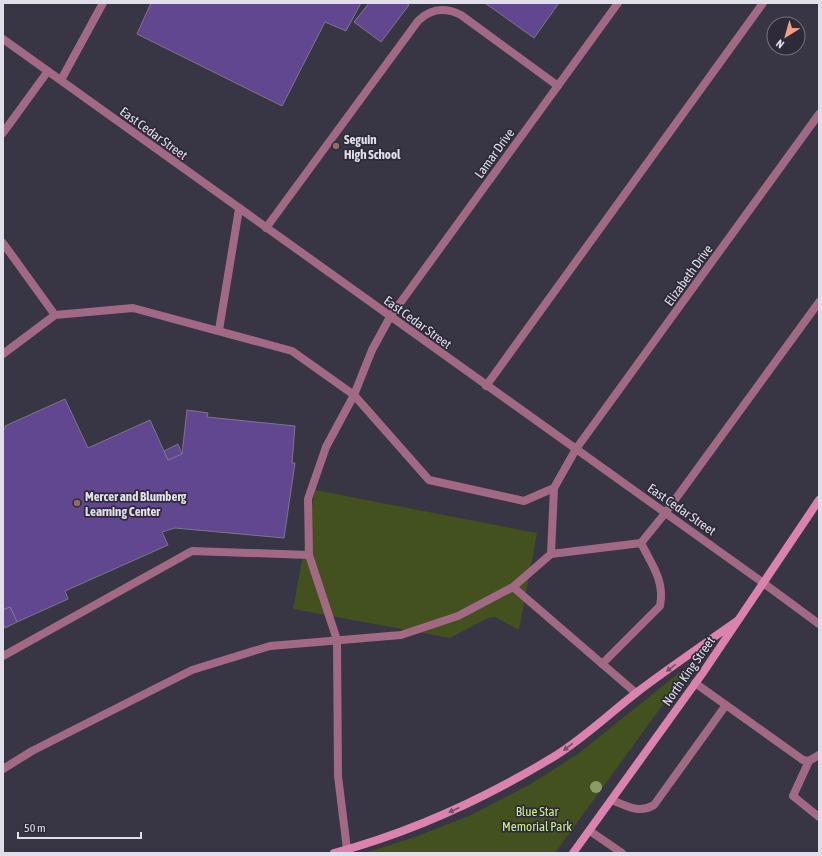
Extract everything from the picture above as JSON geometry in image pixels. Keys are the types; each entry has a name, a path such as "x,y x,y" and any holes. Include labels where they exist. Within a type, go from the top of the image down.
{"main road":[{"name":"North King Street","path":"573,853 695,683 819,500"},
{"path":"334,853 372,843 429,822 487,794 556,756 636,693 737,621"}],"street":[{"path":"61,80 103,3"},
{"name":"Lamar Drive","path":"348,850 338,776 337,640 309,555 308,499 326,447 354,396 372,350 390,317 618,3"},
{"path":"486,386 763,3"},
{"path":"266,228 418,21 430,11 450,10 461,15 558,86"},
{"name":"East Cedar Street","path":"3,39 486,386 666,512 819,624"},
{"path":"3,133 48,71"},
{"name":"Elizabeth Drive","path":"554,488 576,449 819,114"},
{"path":"219,330 239,209"},
{"path":"3,244 55,315"},
{"path":"3,769 32,751 192,670 270,646 401,634 458,616 513,588 551,554 640,543 666,512 819,302"},
{"path":"3,354 55,315 133,308 219,330 292,351 354,396 429,480 524,501 554,488 551,554"},
{"path":"602,664 660,606 662,594 661,584 640,543"},
{"path":"3,656 192,551 309,555"},
{"path":"513,588 636,693"},
{"path":"695,683 803,760 809,761"},
{"path":"612,800 638,810 646,810 654,805 726,705"},
{"path":"819,755 809,761 793,796 819,817"},
{"path":"590,831 622,853"}],"green space":[{"path":"315,490 537,533 519,630 495,617 488,618 450,638 293,609"},
{"name":"Blue Star Memorial Park","path":"680,672 683,677 555,853 364,853 412,838 469,816 529,785 579,753"}],"building":[{"path":"151,3 361,3 346,31 325,22 282,106 137,34"},
{"path":"369,3 406,3 409,5 381,42 354,22"},
{"path":"485,3 559,3 534,38"},
{"path":"65,399 88,448 150,420 168,460 182,454 187,410 208,413 207,417 295,426 292,463 295,463 284,538 175,528 162,532 168,545 65,591 68,599 17,622 10,607 3,610 3,430 5,429 5,426"},
{"path":"178,444 182,454 168,460 164,451"},
{"path":"10,607 17,622 5,628 3,623 3,610"}],"place":[{"name":"Seguin High School","path":"336,146"},
{"name":"Mercer and Blumberg Learning Center","path":"77,503"}]}
